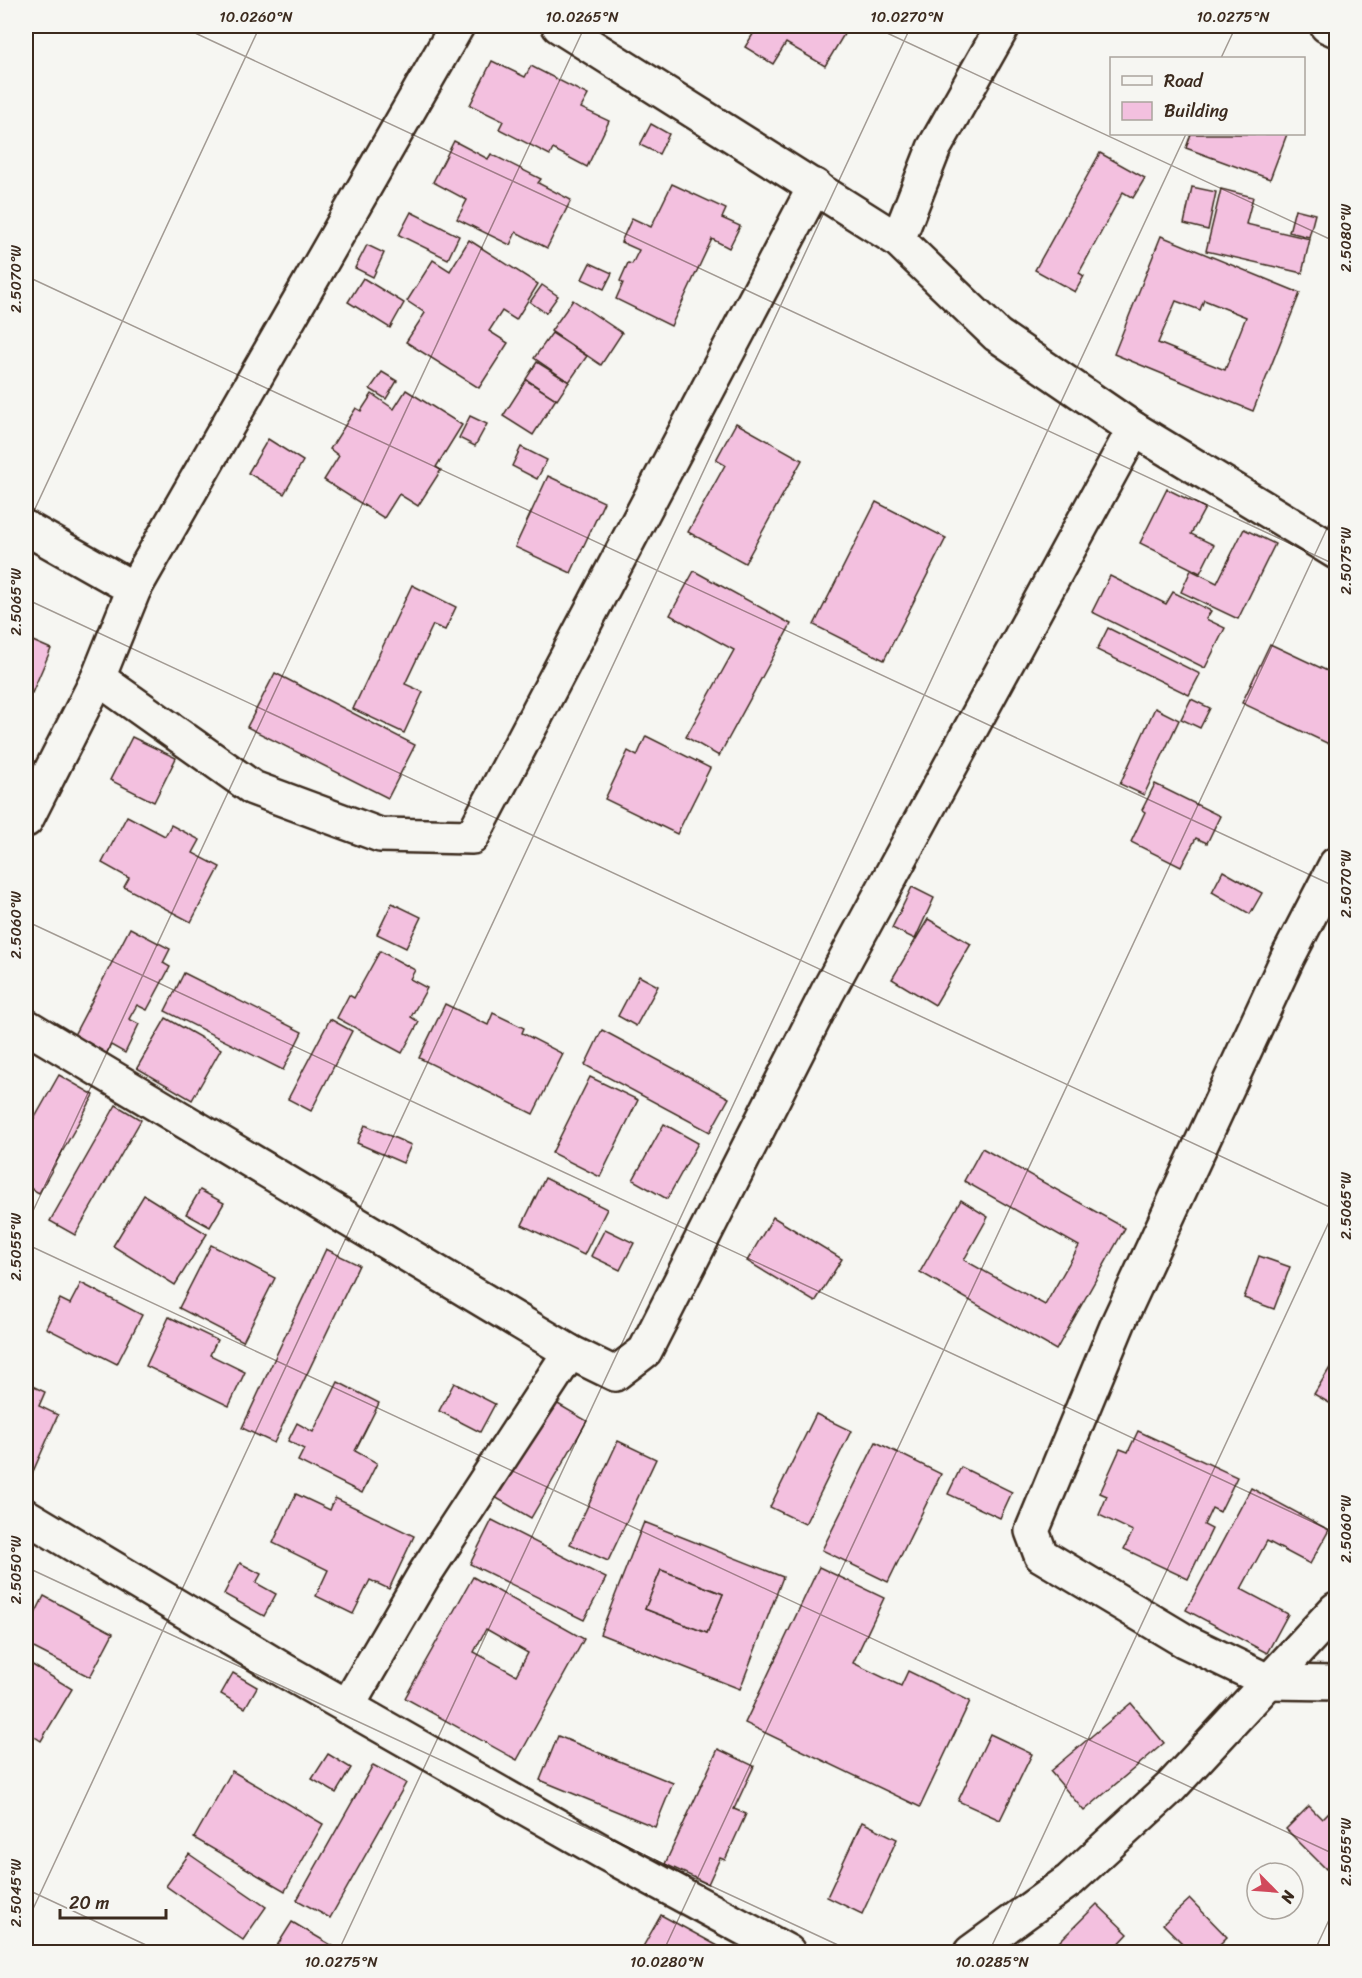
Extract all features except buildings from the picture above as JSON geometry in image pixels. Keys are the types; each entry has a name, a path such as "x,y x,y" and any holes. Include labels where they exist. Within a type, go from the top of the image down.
{"street":[{"path":"26,820 98,678 134,589 457,26"},
{"path":"559,26 898,240 997,335 1134,429 1336,552"},
{"path":"898,240 934,148 1003,26"},
{"path":"1327,26 1336,30"},
{"path":"98,678 253,788 380,835 472,837 815,186"},
{"path":"26,1026 570,1352 615,1374 645,1351 827,993 1134,429"},
{"path":"26,528 134,589"},
{"path":"1336,864 1288,957 1119,1321 1032,1531 1041,1555 1185,1641 1270,1682 1336,1683"},
{"path":"347,1707 424,1575 570,1352"},
{"path":"26,1516 347,1707 603,1852 788,1953"},
{"path":"971,1953 1070,1880 1171,1787 1336,1609"}]}
